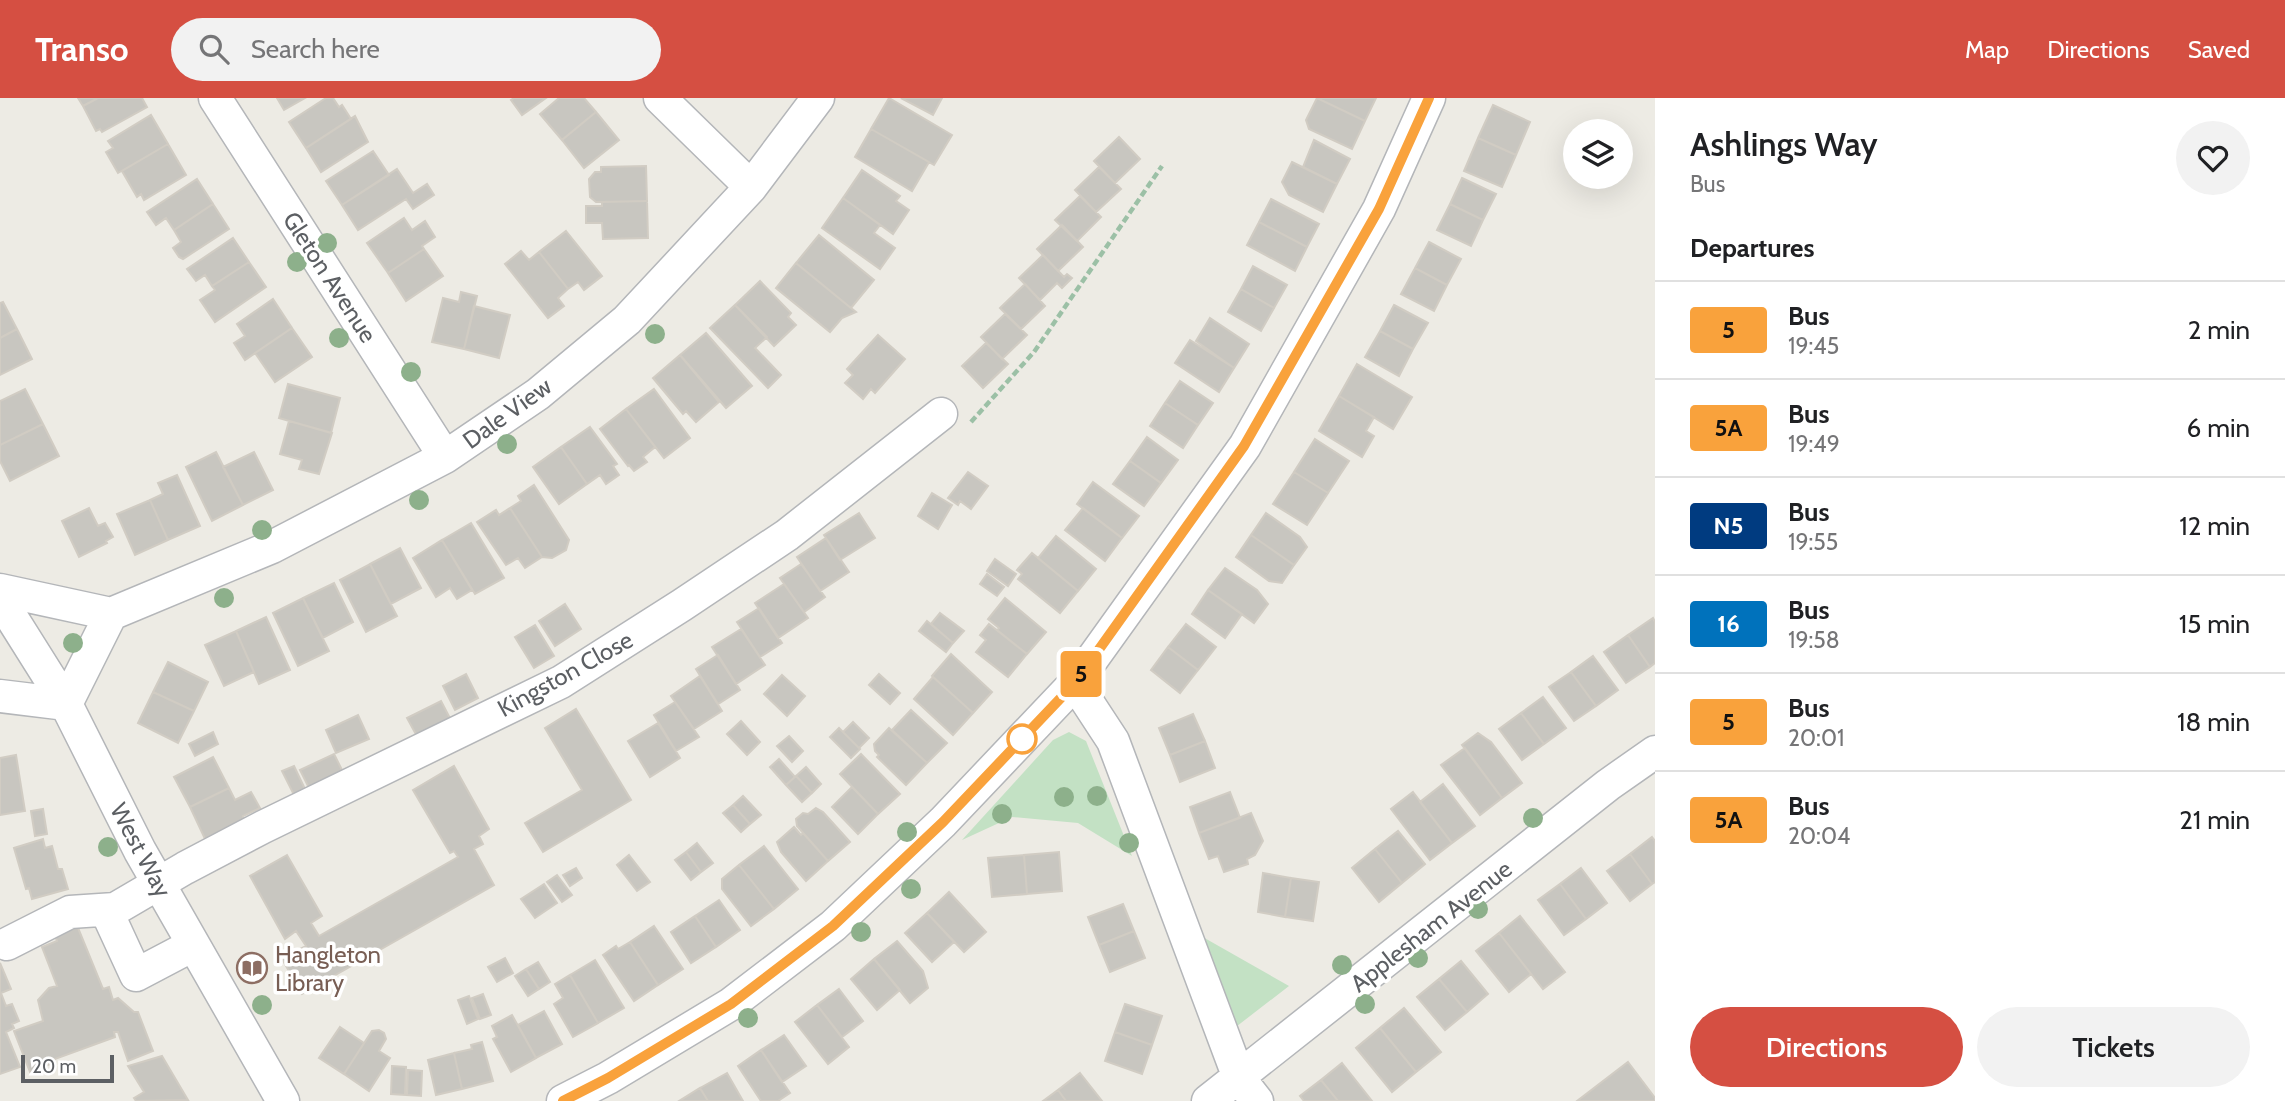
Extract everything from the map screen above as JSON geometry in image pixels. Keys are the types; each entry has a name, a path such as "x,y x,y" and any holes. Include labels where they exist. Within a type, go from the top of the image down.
{"street":[{"name":"Gleton Avenue","path":"215,98 445,457"},
{"path":"660,98 751,187"},
{"name":"Dale View","path":"111,614 272,547 445,457 538,394 627,320 751,187 818,98"},
{"path":"563,1101 608,1078 731,1004 833,926 943,822 1075,683 1244,446 1379,209 1429,98"},
{"name":"Kingston Close","path":"106,910 115,909 185,867 263,827 561,682 787,536 941,414"},
{"path":"0,590 111,614 66,704 0,696"},
{"name":"West Way","path":"0,599 66,704 159,884 282,1101"},
{"path":"1075,683 1113,741 1248,1089"},
{"name":"Applesham Avenue","path":"1208,1101 1248,1089 1608,785 1655,752"},
{"path":"7,944 70,912 106,910 136,975 193,945"}],"path":[{"path":"941,414 970,423 1034,352 1162,166"}],"green space":[{"path":"1069,732 1086,741 1132,856 1078,823 1012,817 962,840 1053,740"},
{"path":"1201,936 1289,986 1228,1033"}],"building":[{"path":"78,98 98,98 83,106"},
{"path":"98,98 142,98 147,107 102,132 100,129 96,131 83,106"},
{"path":"277,98 305,98 284,110"},
{"path":"326,98 333,98 339,107 342,105 351,119 306,148 289,122"},
{"path":"546,98 522,115 511,100"},
{"path":"559,98 584,98 596,112 562,140 540,114"},
{"path":"889,98 952,135 934,165 871,129"},
{"path":"901,98 942,98 933,115"},
{"path":"1317,98 1376,98 1365,121"},
{"path":"1317,98 1365,121 1352,149 1309,129 1306,120"},
{"path":"1493,105 1530,122 1516,155 1478,138"},
{"path":"596,112 619,140 584,168 562,140"},
{"path":"151,115 168,144 118,173 106,152 113,148 108,141"},
{"path":"355,116 368,142 321,172 306,148"},
{"path":"871,129 929,162 912,191 855,157"},
{"path":"1119,137 1140,159 1115,183 1094,161"},
{"path":"1478,138 1516,155 1502,187 1464,171"},
{"path":"1314,140 1350,159 1337,184 1303,167"},
{"path":"168,144 186,175 144,200 141,194 137,197 122,171"},
{"path":"373,151 389,175 342,205 326,181"},
{"path":"1292,162 1337,184 1323,212 1289,195 1282,182"},
{"path":"646,166 647,201 596,202 590,197 589,179 595,172 601,172 601,167"},
{"path":"1099,167 1121,189 1096,212 1075,190"},
{"path":"397,169 413,193 427,184 434,195 413,209 406,199 358,230 342,205"},
{"path":"862,170 900,196 896,201 909,210 893,234 843,198"},
{"path":"1462,178 1496,194 1483,220 1450,204"},
{"path":"197,179 213,204 174,230 166,218 156,225 147,212"},
{"path":"1080,196 1101,217 1077,241 1055,220"},
{"path":"843,198 880,225 874,233 895,248 880,269 822,228"},
{"path":"1271,199 1319,224 1307,247 1259,222"},
{"path":"647,201 648,238 603,239 602,223 586,223 586,206 602,206 602,202"},
{"path":"213,204 229,229 183,259 179,257 173,248 181,242 174,230"},
{"path":"1450,204 1483,220 1471,246 1437,230"},
{"path":"404,218 412,230 425,221 435,237 422,246 424,249 388,273 367,243"},
{"path":"1259,222 1307,247 1295,271 1247,245"},
{"path":"1062,225 1083,247 1058,271 1037,249"},
{"path":"566,231 602,276 584,290 578,282 568,289 539,252"},
{"path":"819,235 874,280 851,308 796,263"},
{"path":"233,238 249,262 212,286 205,275 196,281 187,269"},
{"path":"1429,242 1461,259 1447,285 1415,268"},
{"path":"424,249 443,276 406,301 388,273"},
{"path":"521,251 529,260 539,252 568,289 558,298 564,306 548,318 505,264"},
{"path":"1043,255 1064,277 1067,274 1072,278 1062,288 1057,283 1040,300 1019,278"},
{"path":"249,262 266,287 215,322 200,300 215,290 212,286"},
{"path":"796,263 856,312 842,318 830,332 776,288"},
{"path":"1253,266 1287,285 1274,308 1241,289"},
{"path":"1415,268 1447,285 1434,311 1401,294"},
{"path":"760,281 791,313 788,317 796,325 774,346 735,305"},
{"path":"1025,284 1045,306 1021,329 1000,308"},
{"path":"1241,289 1274,308 1261,331 1228,312"},
{"path":"461,292 477,296 464,349 432,342 443,298 459,302"},
{"path":"273,299 292,328 245,360 234,343 245,336 237,324"},
{"path":"3,302 17,329 0,338 0,303"},
{"path":"735,305 767,337 755,348 781,375 768,388 710,328"},
{"path":"1394,305 1428,323 1413,349 1380,331"},
{"path":"474,306 510,315 499,358 464,349"},
{"path":"1005,314 1027,335 1002,359 981,337"},
{"path":"1210,318 1249,344 1234,368 1196,341"},
{"path":"292,328 312,357 275,382 255,353"},
{"path":"17,329 32,359 0,375 0,338"},
{"path":"1380,331 1413,349 1399,376 1365,357"},
{"path":"706,333 752,386 726,408 680,355"},
{"path":"878,335 905,359 875,393 871,389 863,399 845,383 853,375 847,369"},
{"path":"1190,340 1234,368 1219,392 1175,363"},
{"path":"986,343 1008,364 983,388 962,366"},
{"path":"680,355 719,402 696,422 686,411 683,414 653,378"},
{"path":"1357,364 1412,397 1393,429 1339,396"},
{"path":"1180,381 1213,403 1198,425 1165,403"},
{"path":"288,384 340,398 331,433 279,418"},
{"path":"25,389 43,424 0,445 0,401"},
{"path":"654,389 690,438 664,458 626,409"},
{"path":"1339,396 1374,417 1366,431 1374,436 1362,457 1319,431"},
{"path":"1165,403 1198,425 1183,448 1150,426"},
{"path":"626,409 655,447 643,457 647,462 634,471 600,429"},
{"path":"289,421 332,433 319,474 299,469 302,460 280,454"},
{"path":"43,424 59,456 10,481 0,461 0,445"},
{"path":"590,427 617,464 613,466 619,475 606,484 600,475 587,484 561,447"},
{"path":"1147,437 1178,460 1161,483 1130,461"},
{"path":"1315,439 1349,461 1328,493 1294,472"},
{"path":"561,447 587,484 559,504 533,467"},
{"path":"216,452 243,505 212,521 186,467"},
{"path":"254,452 273,490 243,505 223,467"},
{"path":"1130,461 1161,483 1144,506 1113,484"},
{"path":"968,472 988,486 971,509 960,501 958,505 948,498"},
{"path":"1294,472 1328,493 1307,525 1273,504"},
{"path":"177,475 200,526 168,540 150,500 163,494 158,483"},
{"path":"1093,482 1139,516 1122,538 1077,504"},
{"path":"534,485 569,540 566,550 552,558 542,557 510,508 521,501 518,496"},
{"path":"932,493 952,505 938,529 918,516"},
{"path":"150,500 168,540 135,555 117,514"},
{"path":"89,508 98,526 105,523 113,537 106,541 107,543 79,557 62,521"},
{"path":"510,508 542,557 525,568 518,558 506,565 477,522 496,510 499,515"},
{"path":"1083,508 1122,538 1105,561 1065,530"},
{"path":"859,513 875,538 840,560 824,535"},
{"path":"1266,513 1300,537 1307,547 1294,565 1251,535"},
{"path":"471,523 504,578 475,594 442,540"},
{"path":"1251,535 1294,565 1282,583 1269,581 1236,557"},
{"path":"1056,536 1096,569 1078,591 1038,558"},
{"path":"826,538 849,572 820,591 797,557"},
{"path":"442,540 472,590 457,599 450,588 436,597 413,558"},
{"path":"400,548 421,588 391,604 370,564"},
{"path":"1032,553 1078,591 1060,613 1018,579 1022,574 1017,570"},
{"path":"995,559 1016,574 1008,586 987,571"},
{"path":"370,564 397,616 366,632 340,580"},
{"path":"801,564 825,597 804,612 780,578"},
{"path":"1225,568 1257,590 1268,604 1254,623 1208,590"},
{"path":"987,574 1004,587 997,596 980,584"},
{"path":"334,583 353,622 323,638 303,598"},
{"path":"784,584 808,618 778,638 755,603"},
{"path":"1208,590 1242,614 1225,638 1192,614"},
{"path":"303,598 329,651 298,666 273,613"},
{"path":"1005,598 1046,632 1027,654 997,630 999,628 988,619"},
{"path":"565,604 581,629 555,646 539,621"},
{"path":"759,608 782,643 760,657 737,622"},
{"path":"940,613 964,631 953,643 931,624"},
{"path":"266,617 290,670 259,684 236,631"},
{"path":"1653,618 1655,663 1650,667 1628,635"},
{"path":"927,621 953,643 946,652 919,631"},
{"path":"989,624 1027,654 1008,677 976,652 986,640 980,635"},
{"path":"1186,624 1216,647 1198,670 1168,647"},
{"path":"535,625 554,656 534,668 515,637"},
{"path":"741,629 765,665 736,684 712,647"},
{"path":"236,631 254,672 224,686 205,645"},
{"path":"1628,635 1650,667 1626,683 1604,652"},
{"path":"1168,647 1198,670 1180,693 1151,670"},
{"path":"951,654 992,692 973,713 932,676"},
{"path":"718,655 740,690 718,704 696,669"},
{"path":"1593,656 1618,690 1596,706 1571,672"},
{"path":"168,662 208,682 194,711 153,692"},
{"path":"1571,672 1596,706 1574,721 1549,687"},
{"path":"466,674 478,698 455,710 443,686"},
{"path":"879,674 900,693 890,704 869,685"},
{"path":"782,675 805,696 787,716 764,694"},
{"path":"700,676 722,711 694,729 671,696"},
{"path":"933,677 973,713 953,735 914,699"},
{"path":"153,692 194,711 178,743 138,723"},
{"path":"1543,697 1566,728 1544,744 1521,713"},
{"path":"441,701 452,722 419,740 407,718"},
{"path":"675,702 699,737 676,751 654,715"},
{"path":"576,709 631,800 543,852 525,823 582,790 545,728"},
{"path":"911,710 947,743 927,763 892,730"},
{"path":"1521,713 1544,744 1522,760 1499,729"},
{"path":"1193,714 1205,741 1170,755 1159,728"},
{"path":"358,715 369,739 336,753 326,730"},
{"path":"741,721 760,742 747,755 727,734"},
{"path":"853,722 869,738 859,748 843,732"},
{"path":"658,723 680,758 650,777 628,741"},
{"path":"839,728 860,749 851,758 830,737"},
{"path":"889,728 927,763 906,785 877,757 879,755 875,751 874,744"},
{"path":"213,732 218,744 195,756 189,744"},
{"path":"1478,733 1491,742 1522,783 1502,798 1462,745"},
{"path":"789,736 803,751 792,762 777,746"},
{"path":"1205,741 1215,768 1180,782 1170,755"},
{"path":"1465,748 1502,798 1480,815 1441,765"},
{"path":"334,754 345,776 311,792 300,770"},
{"path":"861,754 900,794 878,814 840,774"},
{"path":"16,755 25,811 0,815 0,758"},
{"path":"213,757 229,788 190,807 174,777"},
{"path":"779,759 795,777 786,785 770,767"},
{"path":"294,766 305,789 294,795 282,771"},
{"path":"454,766 489,829 479,836 483,844 474,849 494,885 302,994 282,959 306,946 296,931 285,939 250,876 287,855 322,916 311,923 319,936 458,857 454,851 450,853 413,790"},
{"path":"806,767 821,784 812,793 796,776"},
{"path":"796,776 812,793 802,802 786,785"},
{"path":"1443,784 1475,826 1452,843 1420,802"},
{"path":"852,787 878,814 858,834 832,807"},
{"path":"229,788 235,800 251,792 260,808 205,839 190,807"},
{"path":"1230,792 1240,818 1199,833 1190,807"},
{"path":"1413,792 1452,843 1430,860 1391,809"},
{"path":"743,796 761,815 750,824 733,805"},
{"path":"733,805 750,824 741,832 723,813"},
{"path":"816,808 823,812 850,842 828,861 797,826 796,819"},
{"path":"43,809 47,834 35,836 31,811"},
{"path":"1251,813 1263,841 1255,855 1247,859 1248,864 1224,872 1218,856 1209,859 1199,833"},
{"path":"794,827 801,835 803,833 828,861 806,881 781,852 777,842"},
{"path":"1398,831 1425,864 1402,883 1375,849"},
{"path":"1652,837 1655,841 1655,882 1652,884 1630,854"},
{"path":"43,839 45,848 52,846 58,869 62,869 68,889 32,899 29,888 26,889 14,848"},
{"path":"697,843 713,863 701,872 686,852"},
{"path":"764,846 798,889 774,909 739,865"},
{"path":"1375,849 1402,883 1379,902 1352,868"},
{"path":"686,852 701,872 691,880 675,860"},
{"path":"1059,852 1062,891 1027,894 1024,855"},
{"path":"1630,854 1652,884 1630,901 1607,871"},
{"path":"629,855 650,882 637,891 617,865"},
{"path":"1024,855 1027,894 992,897 988,858"},
{"path":"739,865 774,909 751,926 722,889 722,879"},
{"path":"576,868 582,878 570,886 563,875"},
{"path":"1581,868 1607,903 1586,919 1560,884"},
{"path":"1263,873 1291,878 1285,917 1258,912"},
{"path":"557,875 572,895 562,902 547,882"},
{"path":"1291,878 1319,882 1313,921 1285,917"},
{"path":"544,884 557,903 535,918 521,899"},
{"path":"1560,884 1586,919 1564,935 1538,900"},
{"path":"949,892 986,932 964,952 927,913"},
{"path":"719,900 740,930 716,947 695,916"},
{"path":"1123,904 1134,931 1099,945 1088,917"},
{"path":"927,913 954,942 932,962 905,933"},
{"path":"695,916 716,947 691,963 671,932"},
{"path":"1520,916 1565,972 1543,989 1499,933"},
{"path":"76,923 103,989 109,987 113,1000 118,998 134,1012 138,1012 153,1051 128,1061 118,1032 114,1032 115,1037 52,1060 53,1063 30,1072 14,1031 43,1021 38,1000 49,988 57,986 42,947 57,941 53,931"},
{"path":"654,926 683,969 658,985 630,942"},
{"path":"1134,931 1145,958 1110,972 1099,945"},
{"path":"1499,933 1531,974 1509,992 1476,951"},
{"path":"897,941 923,971 928,988 910,1003 874,959"},
{"path":"630,942 658,985 634,1001 603,955 616,946 618,949"},
{"path":"505,958 513,973 497,982 488,967"},
{"path":"874,959 900,990 877,1010 851,979"},
{"path":"595,960 624,1008 598,1023 570,975"},
{"path":"1461,961 1488,994 1467,1012 1439,979"},
{"path":"538,962 550,982 539,989 526,969"},
{"path":"0,963 11,989 1,993 6,1006 12,1004 19,1021 12,1024 14,1028 6,1032 20,1067 0,1074"},
{"path":"526,969 539,989 528,996 515,976"},
{"path":"570,975 598,1023 573,1037 554,1004 563,998 555,984"},
{"path":"1439,979 1467,1012 1445,1030 1417,997"},
{"path":"839,989 863,1021 842,1037 817,1005"},
{"path":"483,994 491,1015 480,1019 472,998"},
{"path":"469,996 478,1019 467,1024 458,1000"},
{"path":"1125,1004 1162,1016 1152,1045 1115,1032"},
{"path":"817,1005 849,1047 828,1064 795,1022"},
{"path":"1404,1008 1441,1052 1416,1072 1380,1028"},
{"path":"544,1011 562,1044 536,1058 518,1025"},
{"path":"512,1015 536,1058 511,1072 493,1039 497,1037 492,1026"},
{"path":"340,1027 364,1043 344,1074 319,1058"},
{"path":"1380,1028 1416,1072 1392,1092 1356,1048"},
{"path":"379,1030 384,1033 386,1039 379,1051 390,1058 369,1091 344,1074 372,1031"},
{"path":"1115,1032 1152,1045 1142,1074 1105,1061"},
{"path":"784,1035 806,1066 782,1082 761,1050"},
{"path":"482,1042 493,1081 462,1089 454,1053 472,1049 471,1045"},
{"path":"761,1050 790,1093 778,1101 761,1101 738,1066"},
{"path":"454,1053 462,1089 436,1095 428,1060"},
{"path":"162,1056 188,1100 136,1101 134,1098 144,1092 128,1066"},
{"path":"1628,1062 1655,1101 1577,1101"},
{"path":"1342,1063 1372,1101 1338,1101 1321,1080"},
{"path":"392,1066 406,1067 405,1095 391,1094"},
{"path":"408,1070 422,1071 421,1096 407,1095"},
{"path":"727,1073 743,1101 708,1101 700,1088"},
{"path":"1080,1073 1102,1101 1066,1101 1058,1090"},
{"path":"1321,1080 1338,1101 1304,1101 1300,1096"},
{"path":"700,1088 708,1101 679,1101"},
{"path":"1058,1090 1066,1101 1043,1101"}],"bus line":[{"name":"5","path":"563,1101 608,1078 731,1004 833,926 943,822 1075,683 1244,446 1379,209 1429,98"}],"place":[{"name":"Hangleton Library","path":"252,968"}]}
